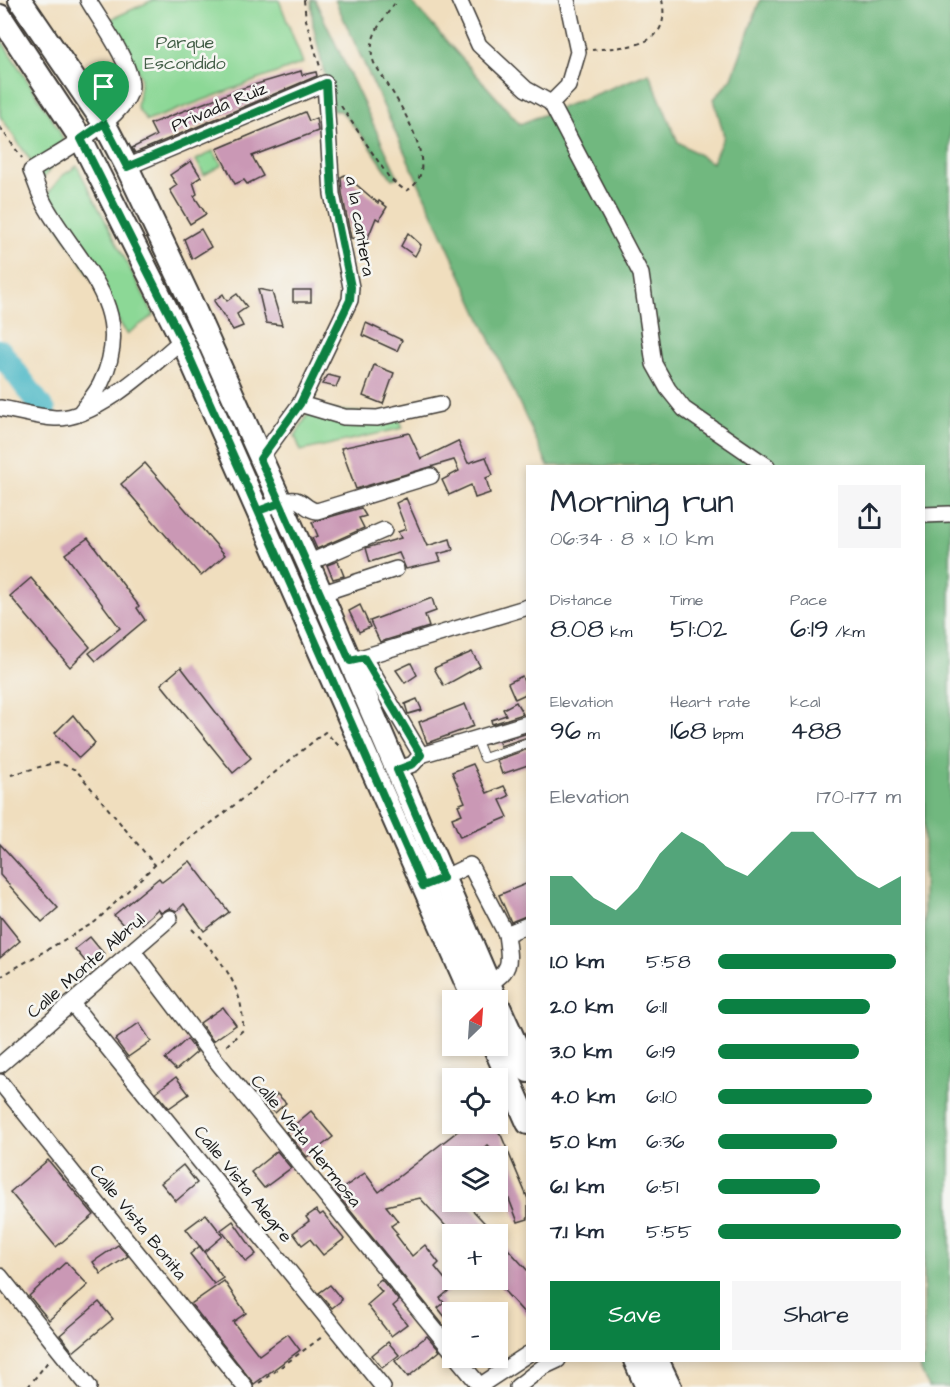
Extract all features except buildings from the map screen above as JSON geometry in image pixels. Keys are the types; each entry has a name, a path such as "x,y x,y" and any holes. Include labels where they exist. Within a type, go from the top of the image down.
{"main road":[{"path":"20,0 104,123 191,302 320,594 357,659 397,770 433,882"},
{"path":"0,16 81,139 182,340 258,511 486,990"},
{"path":"508,1033 526,1067"},
{"path":"498,1056 526,1118"},
{"path":"636,1362 646,1387"},
{"path":"658,1362 670,1387"}],"street":[{"path":"80,413 101,384 111,355 111,319 104,294 45,204 31,171 104,123 127,101 131,87 127,69 88,0"},
{"path":"459,0 479,45 526,89 550,103 641,274 654,364 668,389 684,409 766,465"},
{"path":"550,103 568,86 578,52 567,0"},
{"name":"Privada Ruiz","path":"127,167 326,83"},
{"name":"a la cantera","path":"260,459 300,404 345,312 351,287 332,194 326,83"},
{"path":"0,408 56,418 80,413 129,386 182,340"},
{"path":"300,404 344,417 377,418 440,404"},
{"path":"258,511 280,503 298,501 309,510 317,511 431,476"},
{"path":"925,515 950,514"},
{"path":"308,563 384,530"},
{"path":"320,594 396,569"},
{"path":"421,755 357,659 526,608"},
{"path":"397,770 413,764 421,755 526,724"},
{"path":"433,882 470,865 506,934 509,964 493,990"},
{"name":"Calle Monte Albrul","path":"0,1065 73,1005 170,918"},
{"path":"506,934 526,926"},
{"name":"Calle Vista Hermosa","path":"133,951 214,1058 442,1338"},
{"name":"Calle Vista Alegre","path":"73,1005 383,1387"},
{"name":"Calle Vista Bonita","path":"0,1082 245,1387"},
{"path":"0,1276 89,1387"},
{"path":"465,1368 480,1387 526,1355"},
{"path":"517,1387 543,1367 554,1362"}],"lane":[{"path":"476,738 484,758 526,744"}],"path":[{"name":"a la cantera","path":"304,0 306,20 326,83 390,180 406,190 416,186 422,176 416,131 374,63 370,50 372,36 397,0"},
{"path":"578,52 640,44 657,34 665,16 662,0"},
{"path":"0,127 31,171"},
{"path":"0,978 95,922 155,865 222,815 325,732 348,754"},
{"path":"11,775 57,762 76,770 155,865"},
{"path":"192,929 221,958 243,1007 243,1029 214,1058"},
{"path":"254,1387 334,1328"},
{"path":"28,1387 58,1351"}],"green space":[{"name":"Parque Escondido","path":"153,0 279,0 303,63 147,121 137,108 141,77 109,20"},
{"path":"311,0 315,0 398,177 392,179 367,142 341,111 333,111 313,25"},
{"path":"335,0 410,0 520,124 649,73 678,142 712,163 724,136 714,99 732,78 760,0 950,0 950,1387 928,1387 917,1362 925,1362 925,465 548,465"},
{"path":"0,38 58,128 69,154 53,165 43,179 0,116"},
{"path":"213,151 222,165 204,175 196,160"},
{"path":"77,166 154,315 127,334 50,213 49,192 62,176"},
{"path":"311,409 398,415 403,428 301,451 295,436"}],"waterway":[{"path":"0,351 44,411"}],"route":[{"path":"104,123 81,139 182,340 258,511 280,503 350,661 364,658 421,755 413,764 397,770 443,878 423,886 258,511 280,503 260,459 300,404 350,300 351,287 332,194 326,83 127,167 104,123"}]}
